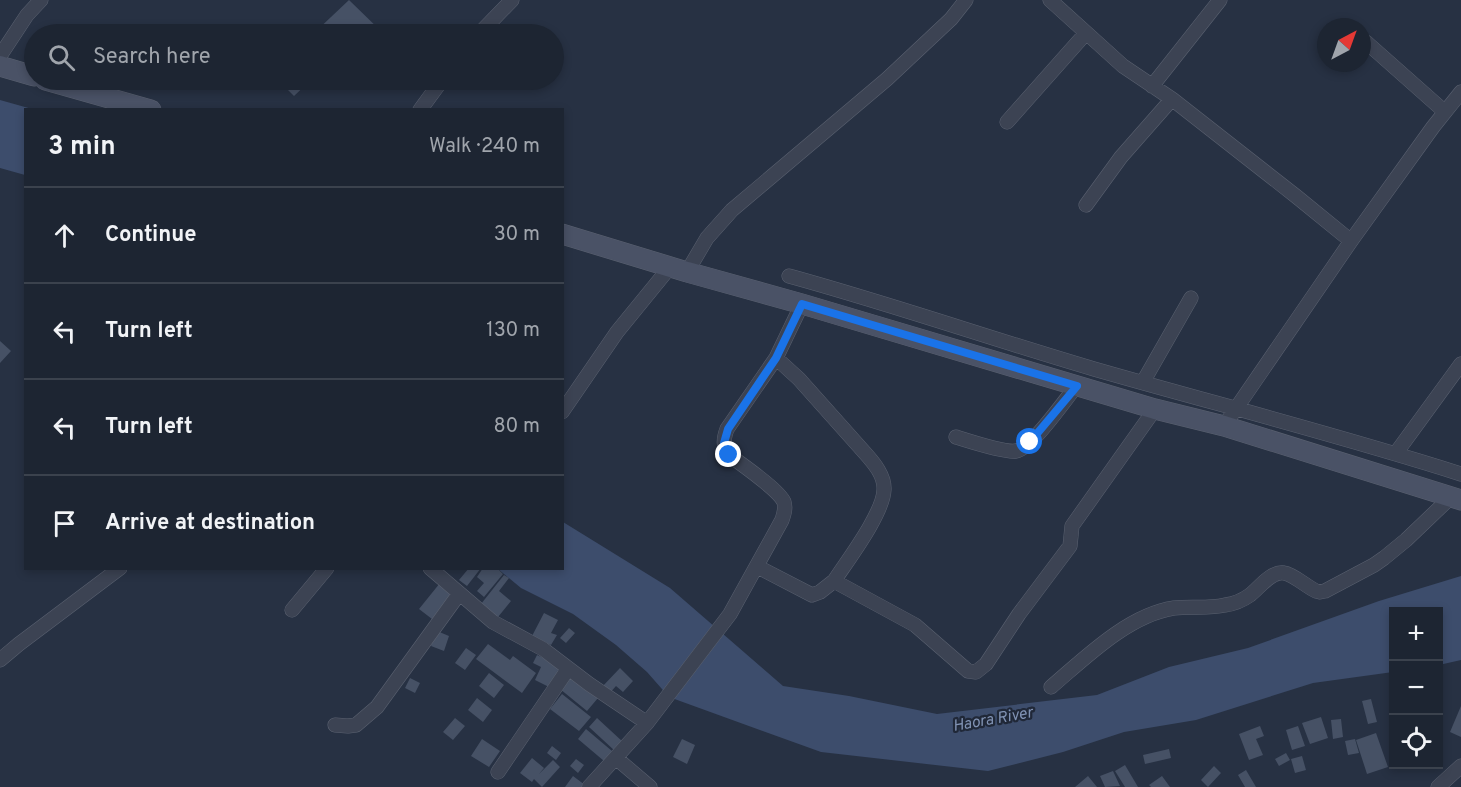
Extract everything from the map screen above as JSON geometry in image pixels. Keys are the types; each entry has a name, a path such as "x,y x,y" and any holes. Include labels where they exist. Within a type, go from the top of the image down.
{"main road":[{"path":"0,66 24,73"},
{"path":"80,90 144,108"},
{"path":"564,235 1155,409 1224,426 1456,499"}],"street":[{"path":"0,56 27,15 40,0"},
{"path":"489,24 512,0"},
{"path":"564,409 617,332 678,270 732,210 887,79 951,19 966,0"},
{"path":"1050,0 1123,66 1172,99 1351,242"},
{"path":"1152,86 1220,0"},
{"path":"1007,122 1086,33"},
{"path":"1371,46 1445,112"},
{"path":"421,108 435,90"},
{"path":"1224,426 1351,242 1461,92"},
{"path":"1086,205 1121,157 1172,99"},
{"path":"789,276 1094,369 1396,453 1461,474"},
{"path":"1143,382 1191,298"},
{"path":"589,787 647,723 730,614 782,520 785,513 783,501 772,489 729,455 724,443 728,429 776,358 802,304"},
{"path":"758,567 812,595 820,592 834,581 867,531 880,506 884,491 882,479 874,464 799,379 776,358"},
{"path":"1396,453 1461,364"},
{"path":"956,437 1010,451 1020,450 1030,442 1077,386"},
{"path":"834,581 915,625 962,667 976,672 986,664 1019,614 1070,546 1072,526 1155,409"},
{"path":"1051,687 1120,630 1153,615 1173,608 1224,606 1250,595 1270,577 1280,573 1288,574 1316,591 1325,591 1384,558 1456,499"},
{"path":"0,660 117,570"},
{"path":"292,610 325,570"},
{"path":"432,570 493,622 543,649 568,669 647,723"},
{"path":"335,724 348,726 356,724 376,707 459,594"},
{"path":"498,772 568,669"},
{"path":"616,758 650,787"},
{"path":"1438,787 1461,766"}],"water":[{"path":"0,100 28,108 24,108 24,175 0,168"},
{"name":"Haora River","path":"564,523 670,588 783,686 849,696 937,714 1097,695 1169,667 1248,648 1379,601 1461,576 1461,660 1443,664 1443,607 1389,607 1389,673 1313,683 1196,720 1124,732 1063,752 988,771 821,752 669,697 647,672 616,645 573,614 521,588 499,570 564,570"}],"building":[{"path":"349,0 374,24 324,24"},
{"path":"288,90 300,90 294,96"},
{"path":"0,341 11,351 0,363"},
{"path":"467,570 479,570 467,586 459,580"},
{"path":"482,570 499,570 503,574 484,597 477,591 484,583 477,577"},
{"path":"504,575 509,578 499,591 511,601 498,617 481,604"},
{"path":"440,583 453,594 432,619 419,609"},
{"path":"544,613 558,620 551,633 557,635 551,645 532,636"},
{"path":"569,628 575,633 566,643 560,638"},
{"path":"437,631 449,636 444,651 431,646"},
{"path":"488,644 510,660 513,656 536,673 522,693 476,659"},
{"path":"466,648 476,655 465,670 455,663"},
{"path":"537,655 564,668 553,689 535,680 541,667 533,663"},
{"path":"620,668 633,681 623,692 616,686 608,695 601,688"},
{"path":"489,673 504,685 494,698 479,686"},
{"path":"570,676 598,698 587,711 560,689"},
{"path":"410,678 420,683 415,693 405,688"},
{"path":"562,694 591,717 579,731 550,709"},
{"path":"477,698 492,710 483,722 468,710"},
{"path":"1371,699 1377,722 1368,724 1362,701"},
{"path":"1461,706 1461,737 1450,732"},
{"path":"1321,717 1328,738 1310,744 1302,723"},
{"path":"455,718 465,726 453,740 443,732"},
{"path":"597,718 623,742 615,751 589,727"},
{"path":"1341,719 1343,737 1333,739 1331,720"},
{"path":"1260,726 1264,736 1256,739 1263,755 1249,760 1239,734"},
{"path":"1298,726 1305,746 1292,750 1286,730"},
{"path":"586,729 612,751 604,761 578,739"},
{"path":"1376,733 1388,767 1367,774 1356,740"},
{"path":"482,739 500,751 489,767 471,756"},
{"path":"682,739 695,745 687,764 673,757"},
{"path":"1355,739 1359,753 1348,755 1345,741"},
{"path":"552,746 561,753 556,760 547,753"},
{"path":"1169,749 1171,758 1145,764 1143,755"},
{"path":"1286,753 1290,760 1279,766 1275,759"},
{"path":"1302,756 1306,770 1295,773 1291,759"},
{"path":"532,758 544,768 539,774 553,760 560,767 542,787 534,779 532,782 520,773"},
{"path":"576,759 584,765 578,773 570,766"},
{"path":"1125,765 1138,787 1125,787 1115,771"},
{"path":"1214,766 1221,773 1208,787 1201,780"},
{"path":"1246,770 1256,787 1245,787 1238,775"},
{"path":"1113,771 1120,786 1105,787 1100,776"},
{"path":"573,776 585,785 584,787 565,787"},
{"path":"1088,776 1097,787 1075,787"},
{"path":"1162,776 1170,787 1151,787 1149,785"}],"route":[{"path":"729,455 725,449 724,437 776,358 802,304 1077,386 1030,442"}]}
